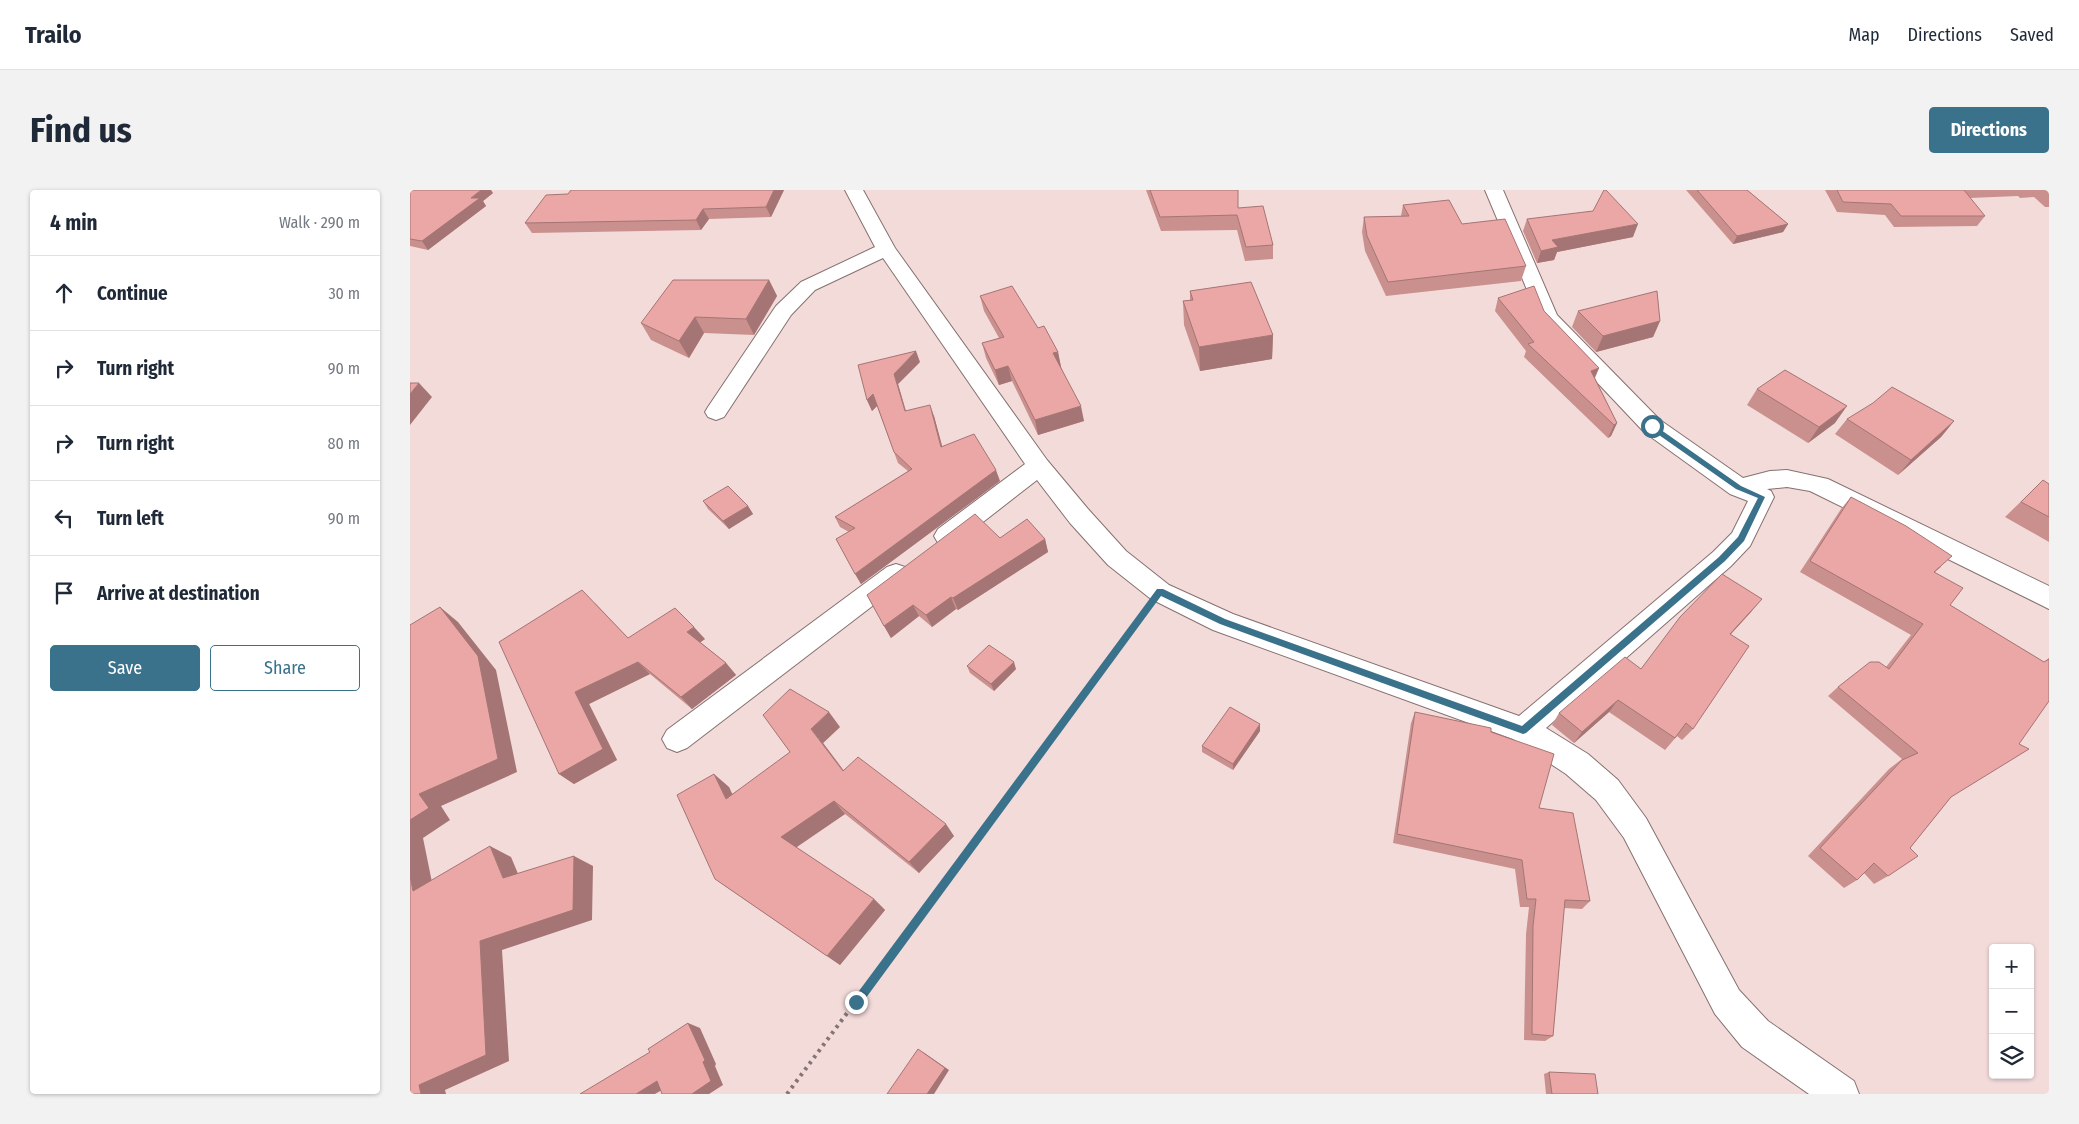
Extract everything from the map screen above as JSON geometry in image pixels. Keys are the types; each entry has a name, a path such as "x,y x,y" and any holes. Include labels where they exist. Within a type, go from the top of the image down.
{"street":[{"path":"854,190 886,249 1039,466 1078,516 1117,558 1160,592 1222,622 1523,730 1577,764 1607,790 1635,828 1727,1002 1755,1034 1841,1094"},
{"path":"1494,190 1548,318 1652,426 1739,488 1762,497 1741,539 1722,559 1523,730"},
{"path":"716,412 783,311 808,286 886,249"},
{"path":"677,739 1039,466"},
{"path":"1739,488 1780,477 1798,478 1827,490 2049,598"}],"path":[{"path":"787,1094 1160,592"}],"building":[{"path":"410,190 481,190 471,198 480,198 422,241 410,239"},
{"path":"571,190 774,190 766,207 703,209 696,220 525,223 546,195 568,194"},
{"path":"1150,190 1238,190 1238,208 1263,206 1273,245 1246,247 1237,215 1160,217"},
{"path":"1604,190 1638,224 1552,240 1558,247 1541,251 1527,219 1593,211"},
{"path":"1697,190 1747,190 1788,224 1737,236"},
{"path":"1837,190 1964,190 1985,216 1901,216 1891,204 1843,202"},
{"path":"1449,200 1462,224 1505,219 1526,266 1388,282 1367,236 1364,217 1409,216 1403,205"},
{"path":"673,280 769,280 746,319 695,317 679,341 641,323"},
{"path":"1251,282 1273,335 1199,347 1183,301 1193,300 1190,291"},
{"path":"1012,286 1038,328 1044,326 1058,352 1053,353 1081,406 1035,420 1008,366 995,370 982,343 1004,337 980,296"},
{"path":"1534,286 1544,311 1599,368 1591,371 1617,423 1614,425 1528,344 1534,342 1498,298"},
{"path":"1657,291 1660,321 1603,336 1578,311"},
{"path":"916,351 894,374 905,411 930,405 941,447 974,434 996,470 855,574 836,539 855,528 835,517 912,469 894,452 873,394 867,400 858,365"},
{"path":"1785,370 1847,406 1819,427 1757,389"},
{"path":"410,383 419,383 410,394"},
{"path":"1892,387 1954,421 1911,460 1847,419 1873,403"},
{"path":"2043,480 2049,484 2049,517 2021,502"},
{"path":"728,486 748,506 723,521 703,501"},
{"path":"1851,497 1906,526 1952,556 1934,572 1963,588 1950,605 2044,662 2049,659 2049,701 2019,744 2029,749 1951,797 1910,848 1918,856 1888,876 1874,863 1857,880 1820,848 1902,760 1918,753 1838,687 1870,662 1879,662 1889,669 1923,624 1810,561"},
{"path":"975,514 1000,538 1027,519 1045,539 953,598 951,597 926,615 913,605 884,626 867,595"},
{"path":"1722,574 1762,599 1730,634 1749,646 1693,729 1686,723 1675,738 1618,700 1582,732 1559,713 1625,657 1641,669 1680,617"},
{"path":"582,590 628,638 675,608 694,627 687,632 726,663 681,697 638,662 575,692 603,749 559,774 499,642"},
{"path":"440,607 478,656 498,759 419,794 429,808 410,820 410,625"},
{"path":"989,645 1014,662 991,684 967,666"},
{"path":"790,689 829,712 811,729 843,771 858,757 946,824 909,862 834,801 781,837 874,899 827,956 715,879 677,795 714,774 726,799 790,752 763,715"},
{"path":"1230,707 1260,724 1233,764 1202,746"},
{"path":"1415,712 1491,728 1491,732 1554,754 1539,808 1573,813 1590,901 1565,900 1553,1036 1532,1034 1533,926 1536,899 1527,899 1522,860 1397,834"},
{"path":"490,846 503,878 574,856 573,910 480,941 486,1055 419,1085 421,1094 410,1094 410,876 413,891"},
{"path":"688,1023 705,1060 703,1062 711,1081 692,1094 662,1094 657,1081 636,1094 580,1094 650,1052 648,1049"},
{"path":"918,1049 945,1068 927,1094 887,1094"},
{"path":"1549,1072 1595,1074 1598,1094 1552,1094"}],"route":[{"path":"856,1002 1160,592 1222,622 1523,730 1722,559 1741,539 1762,497 1739,488 1652,426"}]}
